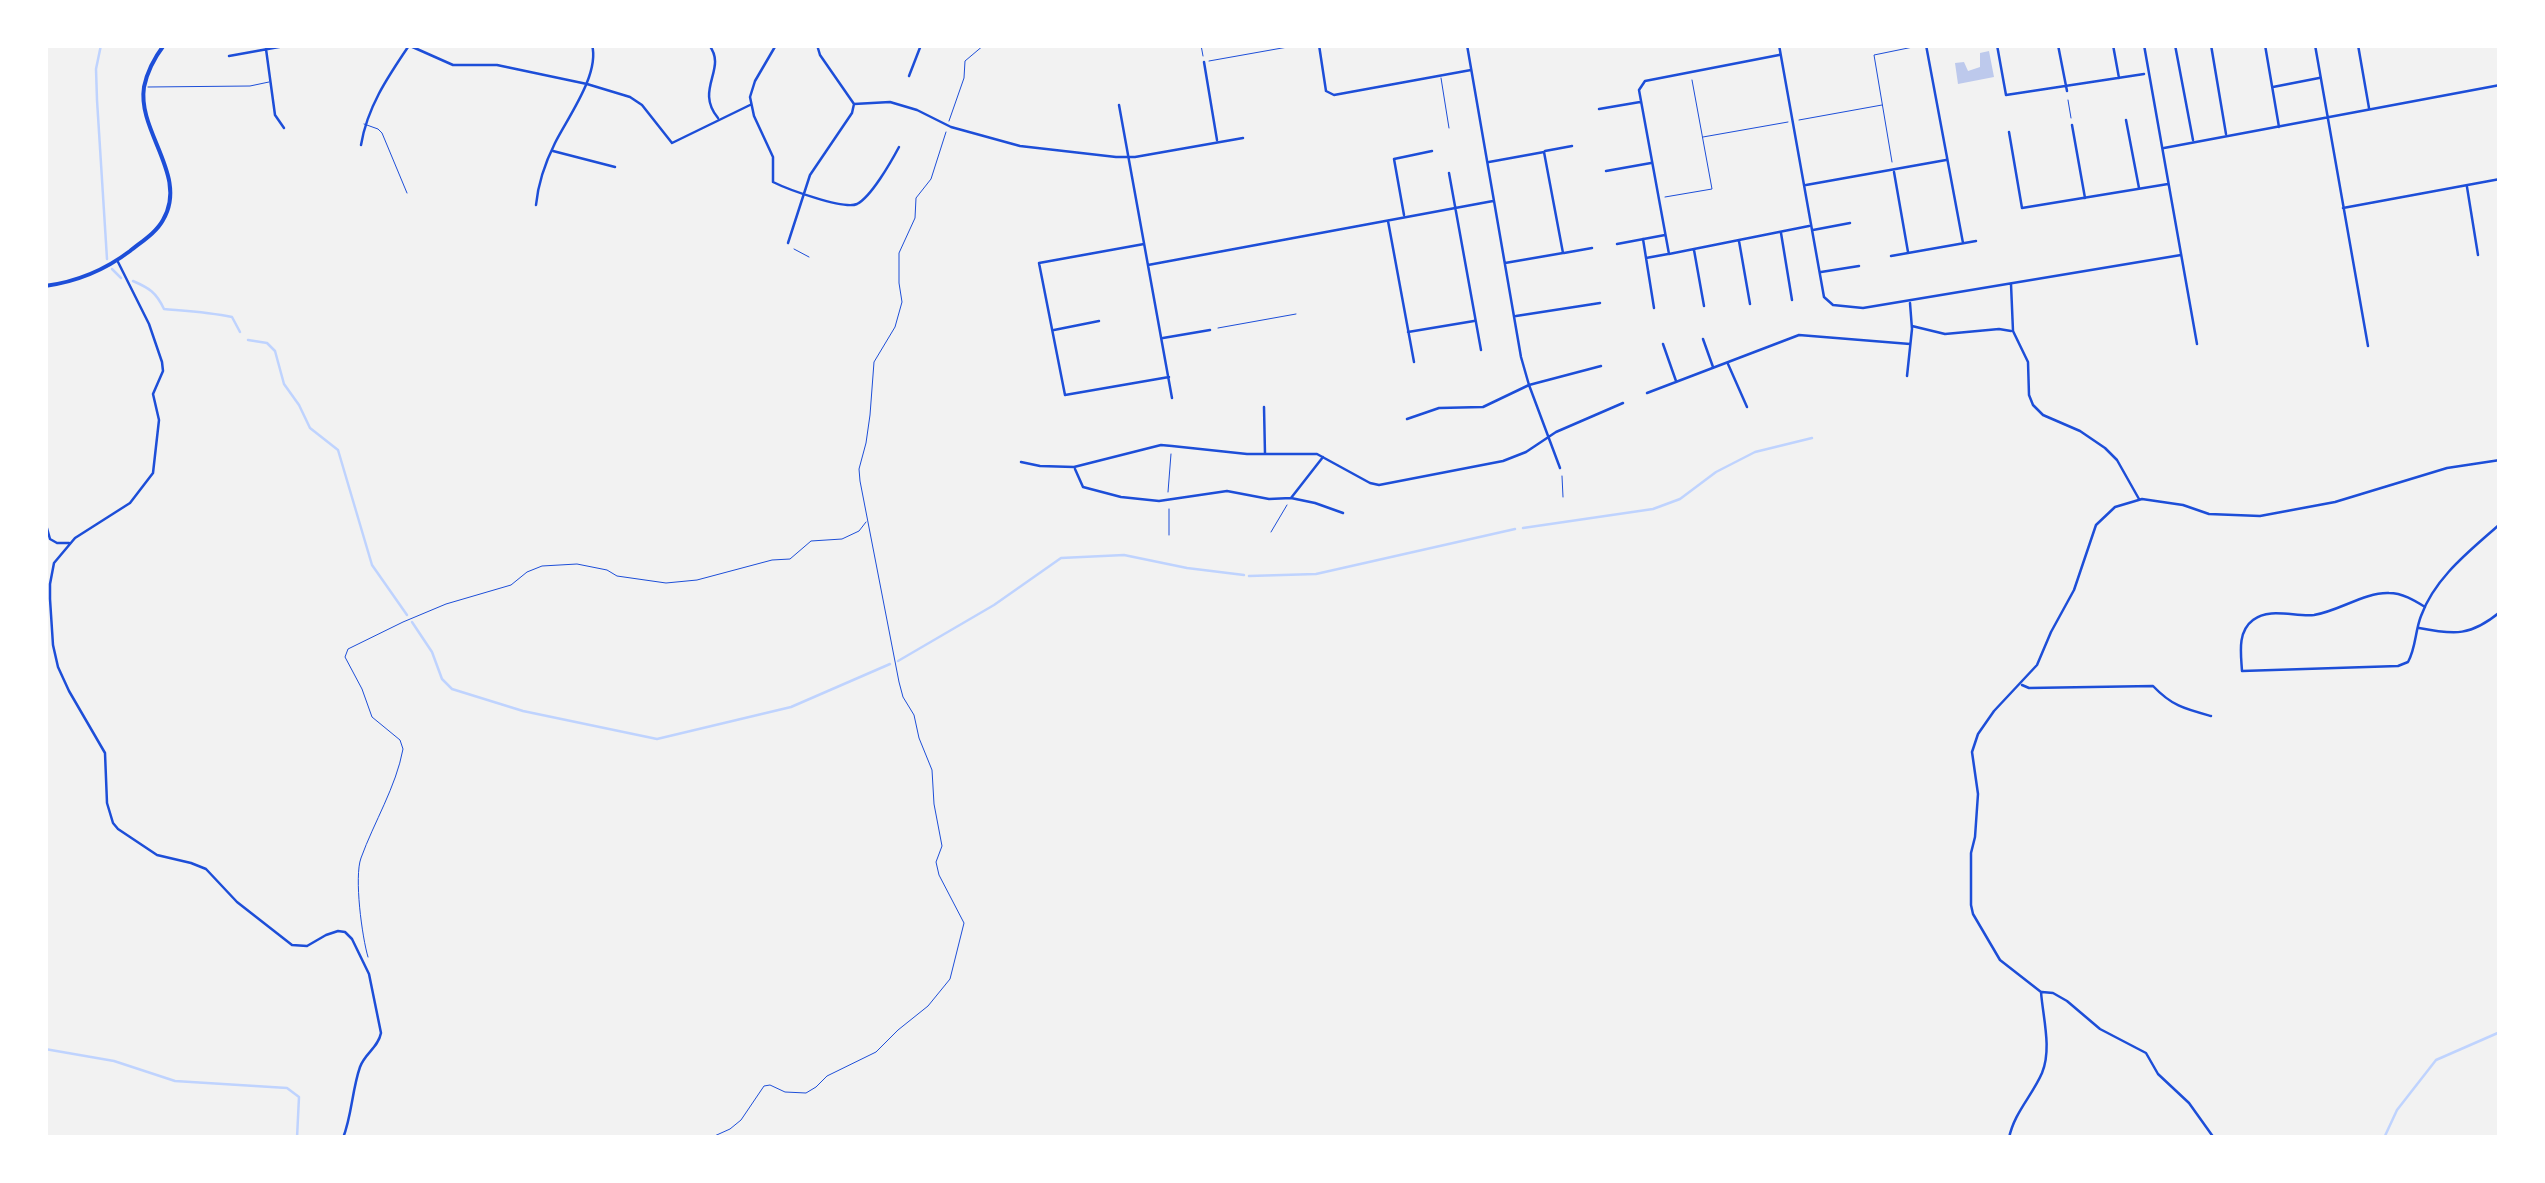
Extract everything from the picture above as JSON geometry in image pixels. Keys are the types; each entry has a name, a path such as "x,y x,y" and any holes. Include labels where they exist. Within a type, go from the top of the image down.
{"street":[{"path":"45,286 76,279 117,261 157,229 168,210 170,189 145,115 144,88 164,45"},
{"path":"229,56 290,45"},
{"path":"361,146 364,124 408,45 453,65 497,65 630,97 642,105 672,143 750,105"},
{"path":"536,205 552,151 586,84 594,53 592,45"},
{"path":"709,45 715,56 708,99 719,119"},
{"path":"776,45 751,89 750,105 773,157 772,182 847,207 860,203 899,147"},
{"path":"788,243 803,192 818,162 852,114 854,104 820,55 818,45"},
{"path":"908,76 922,45"},
{"path":"1319,45 1326,91 1334,95 1472,70"},
{"path":"1467,45 1521,357 1560,468"},
{"path":"1779,45 1824,297 1833,305 1863,308 2181,255"},
{"path":"1926,45 1963,243"},
{"path":"1997,45 2006,95 2066,89 2144,74"},
{"path":"2058,45 2066,89"},
{"path":"2114,45 2119,78"},
{"path":"2144,45 2196,344"},
{"path":"2175,45 2193,142"},
{"path":"2211,45 2226,136"},
{"path":"2265,45 2279,126"},
{"path":"2315,45 2368,346"},
{"path":"2358,45 2370,109"},
{"path":"266,50 274,115 284,128"},
{"path":"1669,254 1639,90 1644,81 1781,55"},
{"path":"1204,62 1217,142"},
{"path":"2272,88 2320,78"},
{"path":"2164,148 2500,86"},
{"path":"854,104 890,102 952,127 1020,146 1129,158 1242,138"},
{"path":"1598,108 1642,102"},
{"path":"1119,105 1172,398"},
{"path":"2126,120 2139,189"},
{"path":"2072,125 2085,198"},
{"path":"2009,132 2022,208 2170,184"},
{"path":"1488,162 1572,146"},
{"path":"552,151 615,167"},
{"path":"1404,216 1394,159 1432,151"},
{"path":"1544,152 1562,253"},
{"path":"1804,186 1948,160"},
{"path":"1606,170 1653,162"},
{"path":"1894,170 1908,253"},
{"path":"1450,174 1480,350"},
{"path":"2342,208 2500,179"},
{"path":"2466,186 2478,255"},
{"path":"1148,265 1494,200"},
{"path":"1388,220 1414,362"},
{"path":"1646,258 1781,231 1850,223"},
{"path":"1781,231 1792,300"},
{"path":"1618,244 1665,234"},
{"path":"1643,239 1654,308"},
{"path":"1739,240 1750,304"},
{"path":"1892,256 1976,241"},
{"path":"1144,244 1039,263 1065,395 1169,377"},
{"path":"1505,264 1592,248"},
{"path":"1694,248 1704,306"},
{"path":"117,261 149,324 162,362 163,371 152,394 159,420 152,474 130,503 70,542 54,563 53,645 58,667 105,752 107,803 114,822 126,836 157,855 206,869 237,902 292,944 306,946 338,931 352,940 369,974 380,1018 380,1038 359,1069 343,1138"},
{"path":"1819,272 1859,266"},
{"path":"2011,284 2013,331 2028,362 2032,404 2106,448 2140,500"},
{"path":"1907,376 1912,326 1910,300"},
{"path":"1515,316 1600,303"},
{"path":"1052,331 1099,321"},
{"path":"1408,332 1476,321"},
{"path":"1912,326 1959,334 1999,328 2013,331"},
{"path":"1162,338 1210,330"},
{"path":"1647,393 1799,334 1910,344"},
{"path":"1703,339 1713,368"},
{"path":"1662,344 1676,382"},
{"path":"1728,362 1747,407"},
{"path":"1407,419 1438,408 1482,407 1529,386 1601,366"},
{"path":"1021,462 1074,467 1162,445 1324,456 1378,484 1504,461 1556,432 1623,403"},
{"path":"1264,407 1264,454"},
{"path":"1291,498 1324,456"},
{"path":"2214,1138 2189,1103 2158,1074 2146,1053 2100,1029 2053,993 2041,992 2000,960 1971,905 1971,853 1978,794 1972,752 1978,734 2037,665 2074,590 2096,525 2115,506 2140,500 2183,505 2209,514 2260,516 2335,502 2447,468 2500,460"},
{"path":"1074,467 1083,487 1122,497 1168,500 1218,490 1291,498 1343,513"},
{"path":"45,521 50,539 70,542"},
{"path":"2425,607 2388,593 2320,614 2271,613 2258,617 2244,630 2240,644 2242,671 2404,665 2410,661 2425,607 2443,579 2500,524"},
{"path":"2418,628 2460,633 2476,629 2500,612"},
{"path":"2021,685 2029,688 2142,684 2152,686 2176,706 2211,716"},
{"path":"2010,1138 2012,1123 2042,1073 2047,1053 2041,992"}],"lane":[{"path":"1441,75 1449,128"},
{"path":"144,88 250,86 269,82"},
{"path":"364,124 382,133 407,193"}],"path":[{"path":"956,99 964,78 964,61 984,45"},
{"path":"1202,45 1204,62 1299,45"},
{"path":"1894,170 1874,55 1926,45"},
{"path":"1660,198 1712,188 1691,72"},
{"path":"2066,89 2072,125"},
{"path":"710,1138 741,1120 764,1086 806,1094 827,1076 876,1052 942,992 950,979 961,939 964,923 939,876 936,862 942,846 932,770 899,682 859,469 868,429 874,362 888,341 902,302 899,253 915,218 916,198 931,180 941,147"},
{"path":"788,243 810,257"},
{"path":"1210,330 1296,314"},
{"path":"1169,535 1172,446"},
{"path":"1560,468 1563,497"},
{"path":"1271,532 1291,498"},
{"path":"368,958 360,932 359,861 402,749 400,740 372,717 345,657 348,649 446,604 510,585 542,566 577,564 607,570 616,576 666,583 698,580 772,560 790,559 811,542 842,539 860,531 868,520"}],"building":[{"path":"1989,51 1994,77 1958,84 1955,63 1964,62 1968,71 1980,67 1980,53"}],"waterway":[{"path":"101,45 96,69 107,259"},
{"path":"112,269 121,278"},
{"path":"133,281 152,291 164,309 232,317 240,332"},
{"path":"248,340 267,343 275,351 284,384 310,428 338,450 372,565 407,615"},
{"path":"1523,528 1653,509 1680,499 1716,472 1755,452 1812,438"},
{"path":"1249,576 1316,574 1515,529"},
{"path":"898,661 994,605 1061,558 1124,555 1244,575"},
{"path":"412,622 432,652 442,679 452,689 523,711 657,739 791,707 890,664"},
{"path":"2384,1138 2397,1110 2436,1060 2500,1032"},
{"path":"45,1049 114,1061 175,1081 287,1088 299,1097 297,1138"}]}
